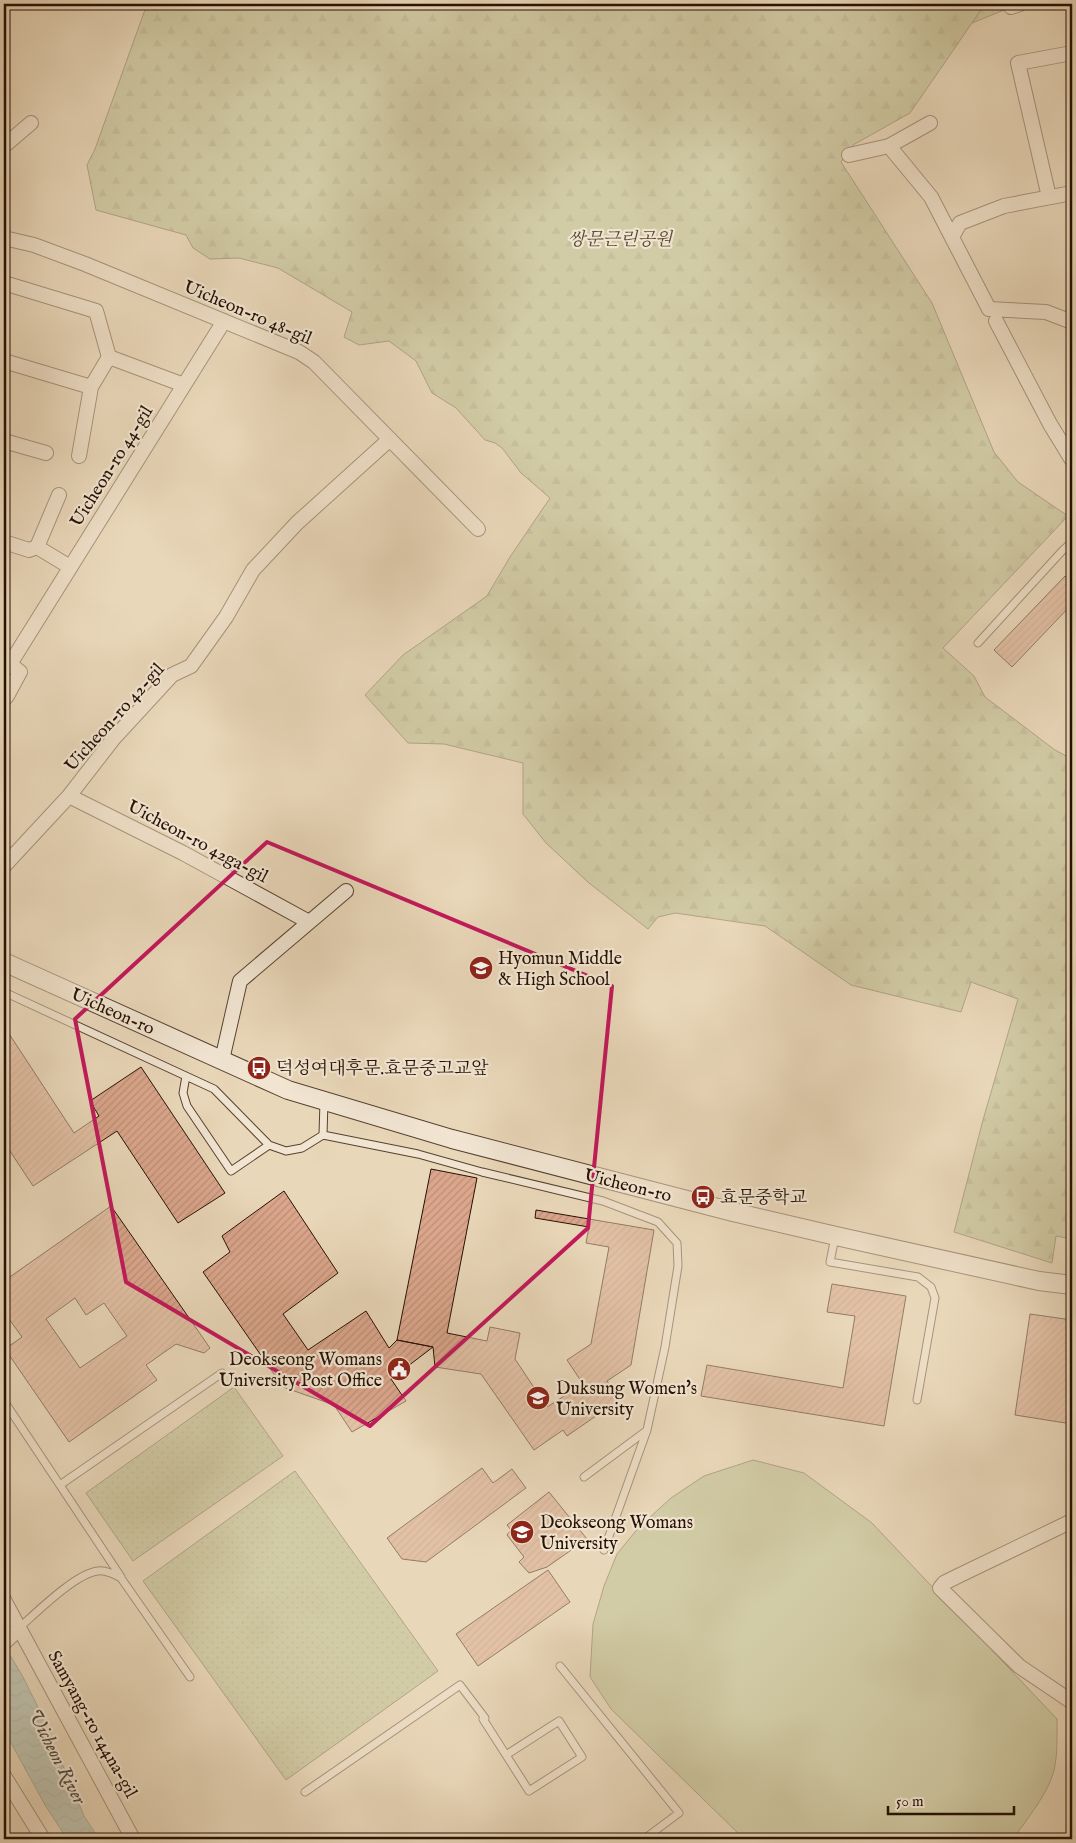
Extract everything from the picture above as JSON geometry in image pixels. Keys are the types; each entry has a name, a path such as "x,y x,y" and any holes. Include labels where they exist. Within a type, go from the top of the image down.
{"street":[{"path":"1049,197 1018,63 1072,53"},
{"path":"4,146 31,123"},
{"path":"849,155 889,146 930,124"},
{"path":"889,146 931,197 989,309 1046,312 1072,322"},
{"path":"952,237 960,223 1004,206 1072,193"},
{"name":"Uicheon-ro 48-gil","path":"4,238 34,246 85,264 299,352 314,362 478,529"},
{"path":"4,283 96,310 109,357 91,387 4,361"},
{"name":"Uicheon-ro 44-gil","path":"4,699 20,672 7,662 70,567 224,321"},
{"path":"996,321 1050,424 1072,460"},
{"path":"109,357 184,385"},
{"name":"Uicheon-ro 44-gil","path":"79,456 91,387"},
{"name":"Uicheon-ro 42-gil","path":"4,866 69,796 114,738 172,675 191,666 226,617 253,570 297,523 390,439"},
{"path":"4,441 46,453"},
{"name":"Uicheon-ro 44-gil","path":"37,547 59,494"},
{"path":"4,542 29,550 37,547 70,567"},
{"name":"Uicheon-ro 42ga-gil","path":"69,796 183,853 309,922"},
{"path":"222,1060 240,981 346,891"},
{"name":"Uicheon-ro","path":"4,962 288,1090 471,1144 724,1210 1039,1281 1072,1285"},
{"path":"1072,1521 944,1583 940,1588 1020,1666 1072,1702"},
{"name":"Samyang-ro 144na-gil","path":"4,1600 133,1839"},
{"path":"4,1643 19,1629"},
{"path":"4,1776 42,1839"}],"lane":[{"path":"978,643 1072,542"},
{"path":"4,992 214,1089 268,1145 286,1151 302,1148 322,1134 418,1154 482,1172 603,1201 658,1222 677,1243 678,1266 665,1347 647,1430 604,1550"},
{"path":"186,1076 184,1093 186,1106 231,1172 268,1145"},
{"path":"322,1134 324,1100"},
{"path":"836,1236 830,1262 918,1278 930,1288 935,1298 916,1400"},
{"path":"60,1485 222,1372"},
{"path":"4,1401 121,1578 190,1677"},
{"path":"584,1477 647,1430"},
{"path":"19,1629 43,1606 84,1574 99,1570 121,1578"},
{"path":"560,1666 679,1813 644,1839"},
{"path":"305,1792 460,1684 529,1791 582,1757 559,1721 506,1755"}],"highlighted area":[{"path":"267,842 612,986 588,1228 370,1426 126,1282 75,1019"}],"green space":[{"name":"쌍문근린공원","path":"147,4 985,4 910,113 853,145 841,162 932,303 994,452 1018,482 1068,516 943,648 974,676 985,697 1055,750 1072,759 1072,1239 1056,1236 1052,1263 954,1232 983,1120 1018,999 971,982 961,1012 851,985 765,926 675,913 658,917 648,929 589,883 546,843 523,814 523,763 444,744 408,743 365,695 403,655 487,596 510,557 550,498 521,473 502,448 495,443 485,440 456,408 432,393 416,361 389,341 359,345 344,337 352,312 278,268 239,258 210,259 193,248 186,235 96,210 87,165 95,149"},
{"path":"985,4 1019,4 972,23"},
{"path":"234,1387 283,1456 133,1561 86,1493"},
{"path":"753,1460 804,1473 872,1523 1057,1719 1056,1756 1052,1777 1040,1801 1013,1839 744,1839 611,1709 590,1677 593,1624 604,1586 617,1554 639,1527 671,1498 704,1476"},
{"path":"295,1471 438,1671 286,1780 143,1581"}],"water":[{"name":"Uicheon River","path":"4,1645 41,1713 84,1816 99,1839 67,1839 45,1805 4,1730"}],"building":[{"path":"1065,576 1072,582 1072,604 1012,667 994,650"},
{"path":"4,1026 74,1133 99,1116 90,1101 141,1067 225,1193 178,1223 117,1131 33,1186 4,1142"},
{"path":"431,1169 477,1178 447,1333 487,1341 490,1327 520,1333 515,1359 547,1407 583,1384 567,1360 591,1344 609,1247 586,1243 589,1227 535,1218 536,1210 654,1230 631,1365 607,1381 619,1400 567,1436 563,1430 534,1450 481,1374 435,1367 433,1347 397,1340"},
{"path":"284,1191 338,1273 283,1314 308,1350 366,1311 389,1348 397,1340 433,1347 391,1379 406,1401 352,1432 334,1405 283,1387 203,1272 230,1252 222,1236"},
{"path":"111,1206 210,1348 204,1353 176,1344 146,1365 157,1380 69,1442 5,1349 22,1337 4,1312 4,1281","holes":["75,1298 86,1315 104,1303 127,1336 80,1368 46,1319"]},
{"path":"832,1284 906,1296 884,1426 701,1396 707,1365 843,1388 855,1316 827,1312"},
{"path":"1030,1314 1072,1320 1072,1424 1015,1415"},
{"path":"482,1468 493,1483 512,1469 526,1488 426,1562 402,1559 387,1538"},
{"path":"549,1492 587,1539 547,1567 529,1573 519,1562 524,1557 507,1535 511,1530 507,1525"},
{"path":"548,1570 570,1602 478,1666 456,1634"}],"place":[{"name":"Hyomun Middle & High School","path":"481,968"},
{"name":"덕성여대후문.효문중고교앞","path":"259,1068"},
{"name":"효문중학교","path":"703,1197"},
{"name":"Deokseong Womans University Post Office","path":"399,1369"},
{"name":"Duksung Women's University","path":"538,1398"},
{"name":"Deokseong Womans University","path":"522,1532"}]}
